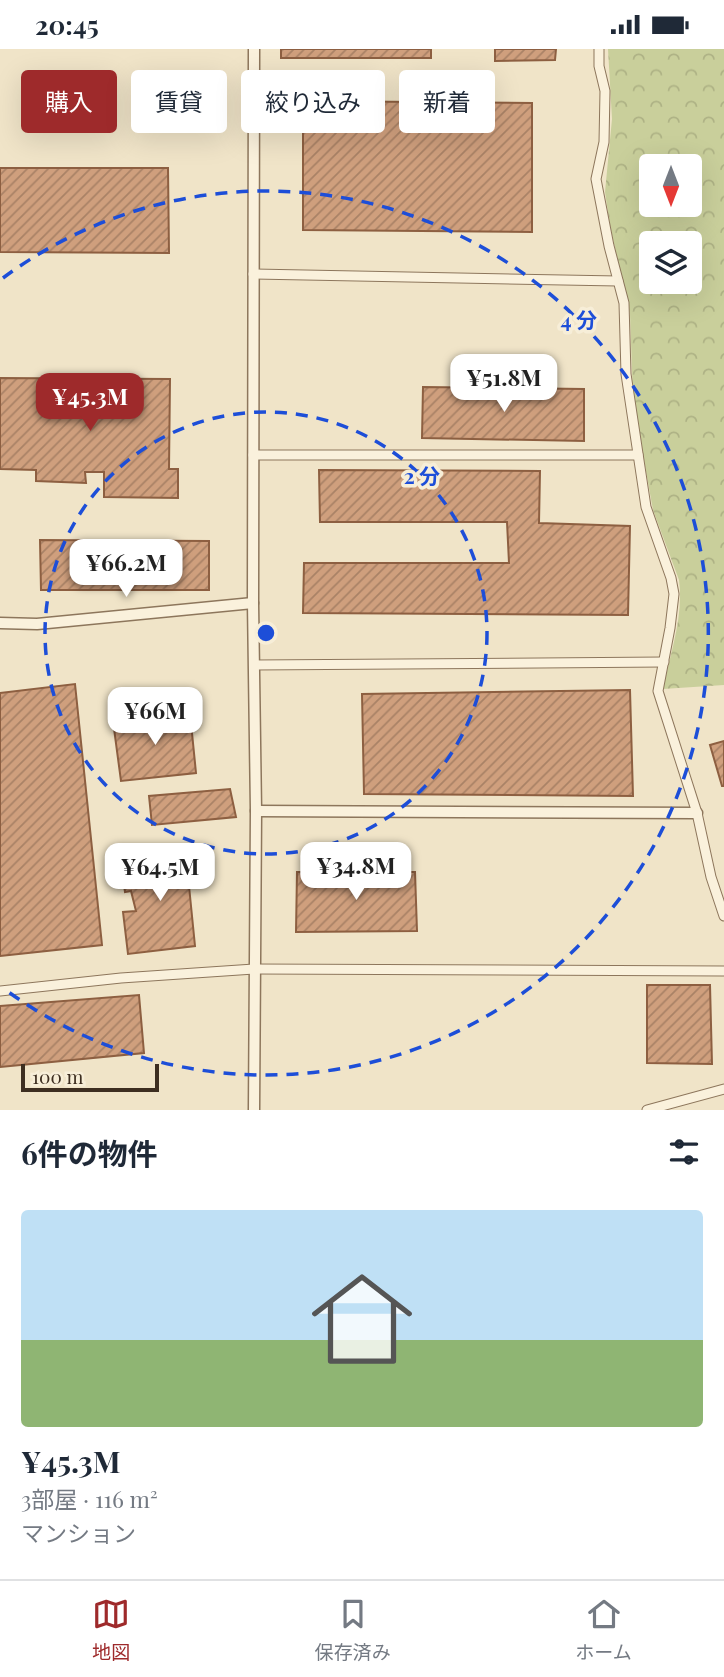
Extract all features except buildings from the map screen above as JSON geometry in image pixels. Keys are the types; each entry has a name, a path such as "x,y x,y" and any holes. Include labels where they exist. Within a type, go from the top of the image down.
{"street":[{"path":"254,49 254,1110"},
{"path":"599,49 599,65 605,91 604,142 596,179 624,303 626,374 646,507 674,594 658,691 697,813 711,877 724,916"},
{"path":"253,274 618,281"},
{"path":"253,455 638,455"},
{"path":"0,623 37,624 253,603"},
{"path":"254,666 664,662"},
{"path":"256,811 697,813"},
{"path":"0,991 121,978 254,969 724,971"},
{"path":"647,1110 724,1089"}],"green space":[{"path":"608,49 724,49 724,685 663,689 676,635 680,607 679,580 653,510 633,400 630,314 605,192 612,119"}]}
